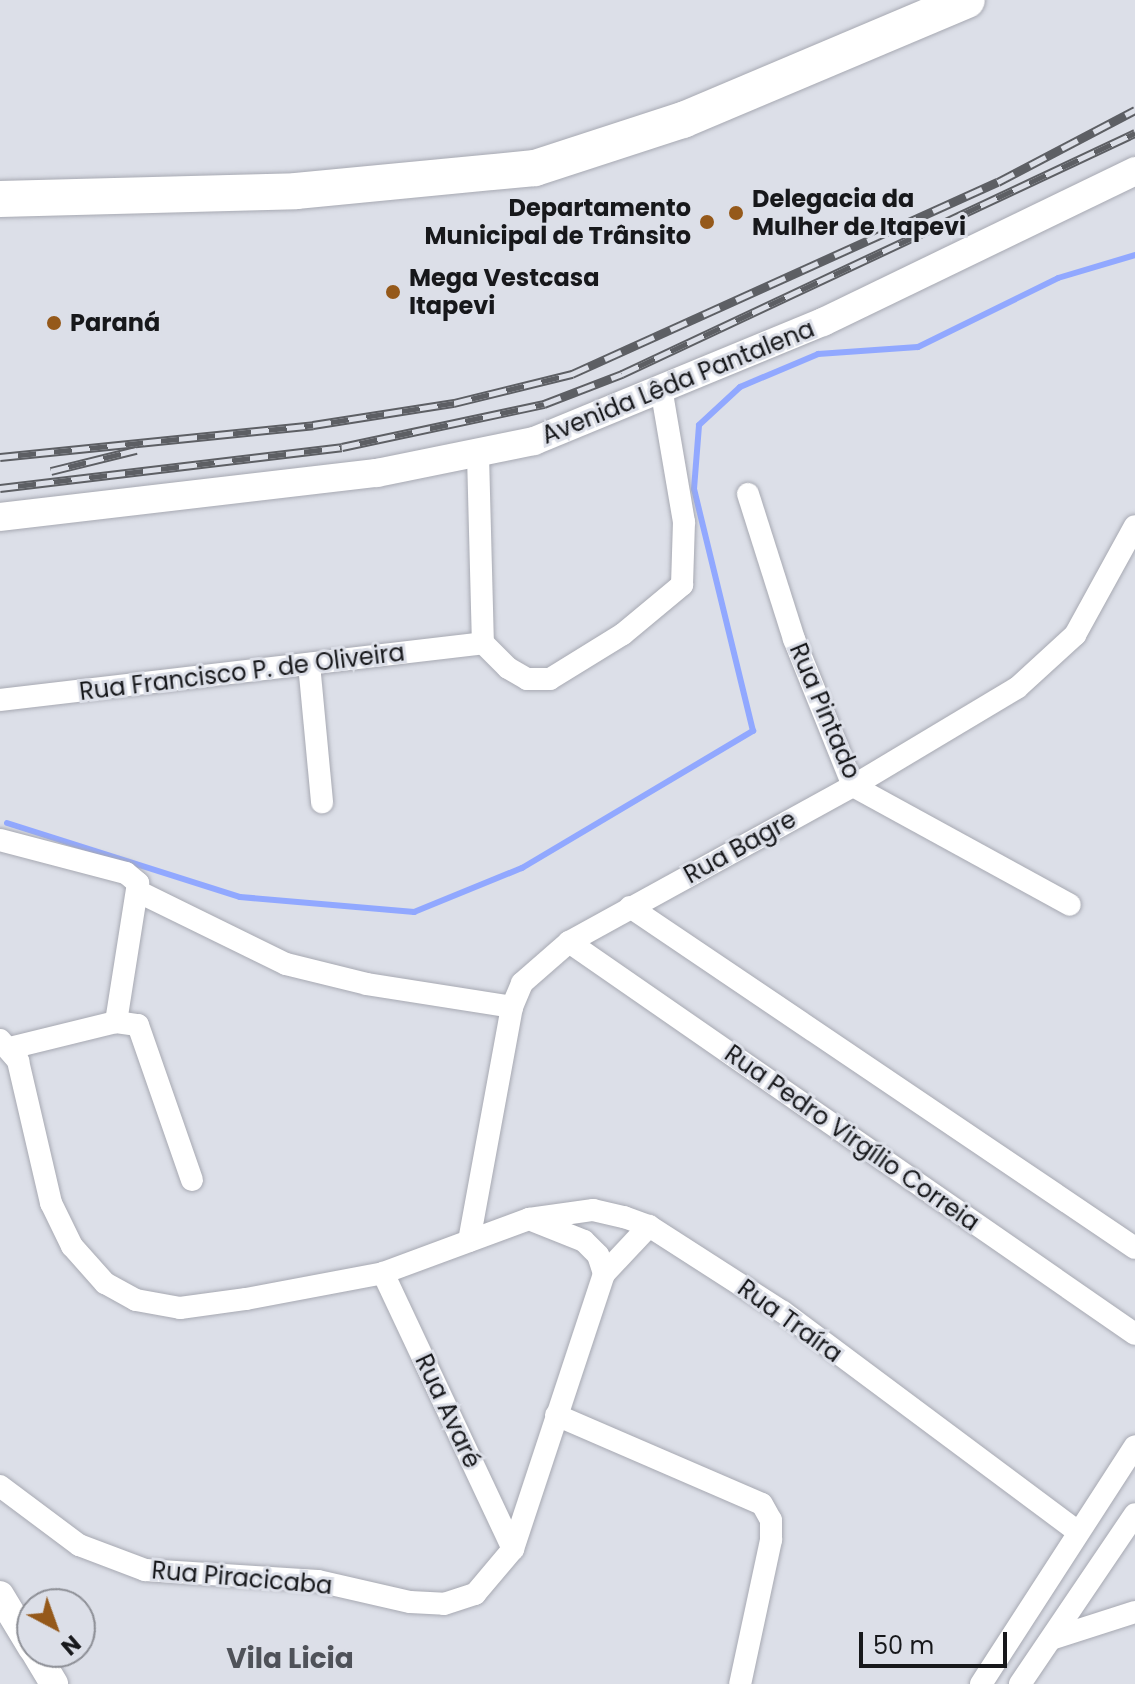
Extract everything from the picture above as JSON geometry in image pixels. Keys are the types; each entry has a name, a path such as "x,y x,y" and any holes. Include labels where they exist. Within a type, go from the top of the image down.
{"main road":[{"path":"0,179 237,175 398,166 516,152 645,113 915,0"},
{"path":"0,199 296,191 535,168 683,120 967,0"}],"street":[{"name":"Avenida Lêda Pantalena","path":"0,517 377,473 478,455 534,441 662,393 823,322 1135,171"},
{"path":"478,455 483,643 508,668 527,679 550,679 623,634 682,585 684,522 662,393"},
{"name":"Rua Pintado","path":"748,494 794,639 853,786 1070,905"},
{"name":"Rua Bagre","path":"469,1241 512,1007 522,983 569,942 853,786 1017,688 1075,635 1135,526"},
{"name":"Rua Francisco P. de Oliveira","path":"0,700 483,643"},
{"path":"309,664 322,802"},
{"path":"0,840 126,873 138,883 116,1022"},
{"path":"137,891 286,964 367,984 512,1007"},
{"path":"630,907 1135,1248"},
{"name":"Rua Pedro Virgílio Correia","path":"569,942 1135,1334"},
{"path":"5,1044 131,1021 144,1033 192,1180"},
{"name":"Rua Traíra","path":"5,1044 27,1087 51,1203 72,1246 105,1283 136,1300 180,1308 383,1273 529,1219 593,1210 649,1226 783,1312 1078,1532"},
{"path":"529,1219 584,1241 598,1255 604,1274"},
{"name":"Rua Piracicaba","path":"0,1486 79,1545 145,1570 318,1581 410,1602 444,1604 475,1594 513,1549 604,1274 649,1226"},
{"name":"Rua Avaré","path":"383,1273 513,1549"},
{"path":"556,1415 762,1504 771,1520 771,1540 740,1684"},
{"path":"981,1684 1135,1446"},
{"path":"1020,1684 1135,1514"},
{"path":"0,1595 16,1622"},
{"path":"1054,1638 1135,1612"}],"waterway":[{"path":"7,823 240,897 414,912 522,868 753,731 694,489 699,425 740,387 818,354 918,347 1058,278 1135,255"}],"railway":[{"path":"0,457 313,425 454,403 572,374 998,182 1135,110"},
{"path":"0,488 342,447 544,404 622,374 1135,133"},
{"path":"51,471 136,450"}],"place":[{"name":"Delegacia da Mulher de Itapevi","path":"736,213"},
{"name":"Departamento Municipal de Trânsito","path":"707,222"},
{"name":"Mega Vestcasa Itapevi","path":"393,292"},
{"name":"Paraná","path":"54,323"}],"district":[{"name":"Vila Licia","path":"290,1659"}]}
